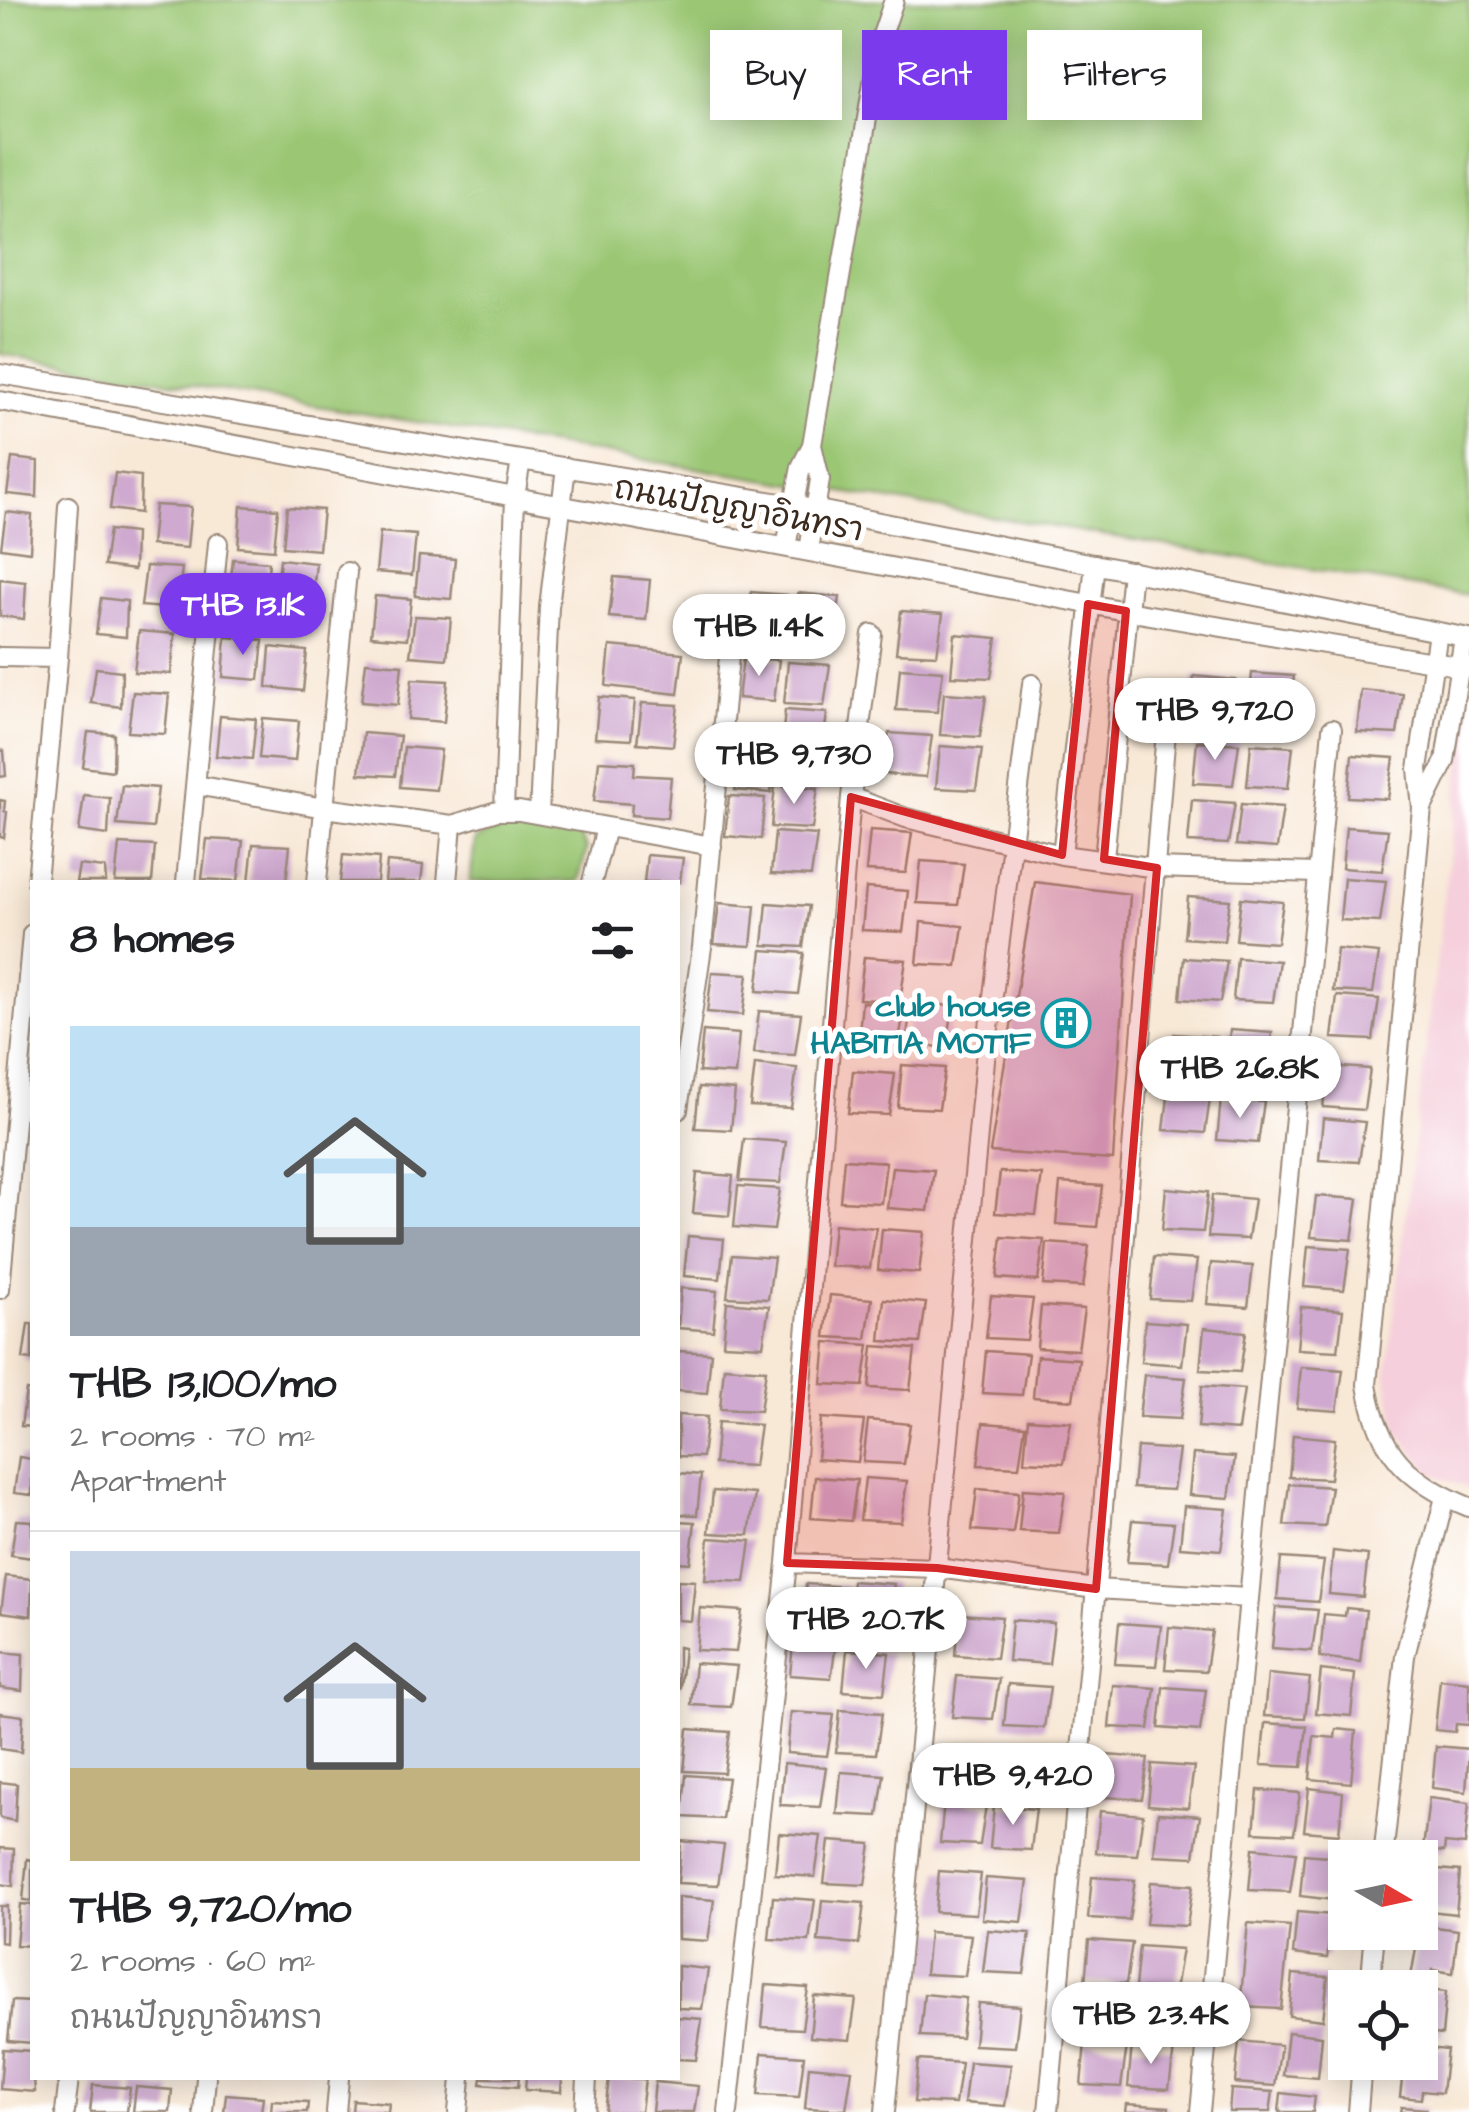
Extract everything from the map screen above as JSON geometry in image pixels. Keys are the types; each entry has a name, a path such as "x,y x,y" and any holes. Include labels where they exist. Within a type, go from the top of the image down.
{"street":[{"path":"786,547 800,467 812,445 880,42 894,0"},
{"name":"ถนนปัญญาอินทรา","path":"0,374 793,504 1467,637"},
{"name":"ถนนปัญญาอินทรา","path":"0,401 1126,611 1464,667"},
{"path":"809,551 820,479 812,445"},
{"path":"504,811 515,497 521,460"},
{"path":"538,814 544,676 566,467"},
{"path":"37,880 68,506"},
{"path":"186,880 218,542"},
{"path":"1062,855 1088,604 1096,564"},
{"path":"1104,859 1132,570"},
{"path":"317,880 346,572"},
{"path":"680,1096 702,947 732,624"},
{"path":"1438,632 1418,769 1422,808 1367,1384 1372,1414 1390,1453 1409,1474 1445,1497 1469,1506"},
{"path":"728,2112 786,1563 852,797 872,634"},
{"path":"1422,808 1446,760 1467,637"},
{"path":"0,657 58,658"},
{"path":"510,675 544,676"},
{"path":"885,2112 983,1080 1032,684"},
{"path":"1048,2112 1096,1589 1167,720"},
{"path":"1200,2112 1332,729"},
{"path":"196,785 324,808 452,824 504,811 538,814 712,846"},
{"path":"852,797 906,818 1062,855 1156,868 1317,873"},
{"path":"447,880 452,824"},
{"path":"593,880 606,828"},
{"path":"0,1290 30,956"},
{"path":"1385,1840 1402,1668 1445,1497"},
{"path":"786,1563 937,1568 1096,1589 1248,1598"},
{"path":"65,2112 68,2080"},
{"path":"203,2112 206,2080"},
{"path":"336,2112 339,2080"},
{"path":"458,2112 460,2080"},
{"path":"585,2112 587,2080"},
{"path":"1358,2112 1361,2080"}],"highlighted area":[{"path":"1088,604 1126,611 1104,859 1157,868 1096,1589 937,1568 787,1563 851,797 1062,855"}],"shaded area":[{"path":"1469,691 1469,1489 1430,1473 1398,1432 1386,1379"}],"green space":[{"path":"0,0 1469,0 1469,595 0,354"},
{"path":"516,820 579,833 587,849 579,880 470,880 475,840"}],"building":[{"path":"12,458 38,461 37,497 7,494"},
{"path":"115,473 141,476 140,513 110,509"},
{"path":"155,505 191,507 187,548 151,545"},
{"path":"241,506 278,509 274,550 238,547"},
{"path":"287,507 323,510 319,550 283,547"},
{"path":"6,512 32,515 30,552 1,548"},
{"path":"109,530 135,533 134,570 104,566"},
{"path":"380,532 416,535 412,575 376,572"},
{"path":"419,556 455,559 451,599 415,596"},
{"path":"233,559 269,562 265,603 229,599"},
{"path":"280,559 316,563 312,603 276,600"},
{"path":"146,566 182,568 177,609 141,606"},
{"path":"614,577 650,580 646,620 609,617"},
{"path":"0,579 26,582 24,619 0,616"},
{"path":"751,592 787,595 782,635 746,632"},
{"path":"798,593 840,597 834,637 793,635"},
{"path":"375,596 411,599 407,639 371,636"},
{"path":"101,598 127,601 126,637 96,634"},
{"path":"901,611 943,614 937,655 896,653"},
{"path":"415,616 451,618 447,659 410,656"},
{"path":"139,631 175,634 171,674 134,672"},
{"path":"955,634 997,638 991,678 951,676"},
{"path":"226,637 263,640 259,680 223,677"},
{"path":"610,646 683,653 678,694 606,686"},
{"path":"270,647 307,651 303,691 267,687"},
{"path":"743,658 779,660 774,701 738,698"},
{"path":"366,662 402,665 398,705 361,702"},
{"path":"788,662 830,665 824,706 784,704"},
{"path":"96,668 122,671 121,707 91,703"},
{"path":"900,668 943,671 937,712 896,710"},
{"path":"1252,673 1294,676 1288,717 1248,715"},
{"path":"1194,676 1236,680 1231,721 1190,718"},
{"path":"412,679 448,681 444,722 408,719"},
{"path":"1361,690 1403,694 1397,734 1357,732"},
{"path":"133,692 169,694 165,734 128,732"},
{"path":"944,693 986,696 980,737 940,735"},
{"path":"599,697 635,700 631,740 595,738"},
{"path":"642,703 678,705 673,746 637,743"},
{"path":"785,710 827,713 822,754 781,752"},
{"path":"220,716 256,719 252,759 216,756"},
{"path":"263,718 299,721 295,761 259,758"},
{"path":"88,732 114,734 113,771 83,767"},
{"path":"363,733 400,736 395,776 359,774"},
{"path":"889,733 932,736 926,777 885,774"},
{"path":"1197,741 1239,744 1233,785 1193,783"},
{"path":"1251,744 1293,747 1288,788 1247,786"},
{"path":"940,746 982,749 976,790 936,788"},
{"path":"404,747 441,750 436,790 400,787"},
{"path":"0,750 4,751 6,776 0,777"},
{"path":"739,750 776,753 771,793 735,790"},
{"path":"1352,755 1394,758 1388,799 1348,797"},
{"path":"599,761 635,763 634,775 671,777 667,818 631,815 632,804 594,801"},
{"path":"122,785 158,788 153,828 117,825"},
{"path":"775,785 818,788 812,829 771,827"},
{"path":"84,795 110,798 108,835 79,831"},
{"path":"729,796 765,798 761,839 725,836"},
{"path":"0,800 5,801 7,812 4,838 0,837"},
{"path":"1192,800 1235,803 1228,844 1188,842"},
{"path":"1241,804 1283,807 1277,848 1236,845"},
{"path":"1346,827 1388,830 1382,871 1342,868"},
{"path":"870,830 912,833 906,873 866,871"},
{"path":"775,832 817,835 811,876 771,874"},
{"path":"207,839 243,841 238,880 202,879"},
{"path":"119,844 155,846 152,880 115,880"},
{"path":"253,844 290,846 286,880 249,880"},
{"path":"343,855 379,858 377,880 340,880"},
{"path":"647,855 683,858 680,882 644,880"},
{"path":"921,861 964,864 958,905 917,903"},
{"path":"387,862 423,865 421,880 385,880"},
{"path":"79,865 105,868 106,880 76,880"},
{"path":"1344,878 1386,881 1380,922 1340,920"},
{"name":"club house HABITIA MOTIF","path":"1035,882 1130,894 1113,1160 990,1152"},
{"path":"866,888 908,891 903,932 862,930"},
{"path":"1188,897 1230,900 1224,941 1184,938"},
{"path":"1241,898 1283,902 1277,943 1236,940"},
{"path":"719,903 755,906 751,946 714,944"},
{"path":"767,903 809,906 803,947 763,945"},
{"path":"921,922 963,926 957,966 917,964"},
{"path":"1337,949 1379,953 1373,993 1333,991"},
{"path":"762,950 804,953 798,994 757,991"},
{"path":"864,957 906,960 900,1001 859,999"},
{"path":"1184,958 1227,961 1220,1002 1180,999"},
{"path":"1237,958 1279,961 1273,1002 1233,1000"},
{"path":"712,972 748,974 743,1015 707,1012"},
{"path":"1337,996 1379,999 1373,1040 1332,1038"},
{"path":"862,1002 905,1005 898,1046 858,1044"},
{"path":"911,1003 953,1006 947,1047 906,1045"},
{"path":"759,1011 801,1014 795,1055 754,1053"},
{"path":"1230,1030 1272,1033 1266,1074 1225,1072"},
{"path":"703,1031 739,1034 735,1074 699,1072"},
{"path":"1174,1034 1216,1037 1210,1077 1169,1075"},
{"path":"755,1064 797,1068 791,1108 750,1106"},
{"path":"902,1065 945,1068 939,1109 898,1107"},
{"path":"1328,1066 1370,1069 1364,1110 1323,1107"},
{"path":"853,1071 895,1074 889,1115 848,1113"},
{"path":"699,1087 735,1090 731,1130 695,1128"},
{"path":"1169,1089 1211,1092 1205,1133 1164,1130"},
{"path":"1221,1099 1264,1102 1258,1143 1217,1140"},
{"path":"1323,1118 1365,1122 1359,1162 1319,1160"},
{"path":"744,1139 786,1142 780,1183 739,1181"},
{"path":"844,1159 886,1162 881,1203 840,1201"},
{"path":"892,1167 934,1170 928,1211 887,1208"},
{"path":"1000,1172 1042,1175 1036,1215 995,1213"},
{"path":"697,1173 733,1176 729,1216 693,1213"},
{"path":"1060,1183 1102,1186 1097,1227 1056,1224"},
{"path":"738,1186 780,1189 774,1230 734,1227"},
{"path":"1166,1188 1208,1192 1203,1232 1162,1230"},
{"path":"1212,1195 1254,1199 1248,1239 1208,1237"},
{"path":"1316,1196 1358,1199 1352,1240 1311,1237"},
{"path":"834,1224 876,1228 870,1268 830,1266"},
{"path":"882,1229 924,1232 919,1273 878,1270"},
{"path":"688,1236 724,1239 720,1279 684,1276"},
{"path":"1002,1237 1044,1240 1038,1281 997,1278"},
{"path":"1047,1243 1089,1246 1083,1287 1043,1285"},
{"path":"1308,1246 1350,1249 1344,1290 1304,1287"},
{"path":"732,1255 774,1258 768,1299 727,1297"},
{"path":"1154,1257 1197,1260 1191,1301 1150,1299"},
{"path":"1211,1263 1253,1266 1248,1307 1207,1304"},
{"path":"681,1288 717,1291 713,1331 680,1328"},
{"path":"830,1295 872,1299 866,1339 825,1337"},
{"path":"991,1296 1033,1299 1027,1340 986,1338"},
{"path":"884,1299 926,1303 920,1343 880,1341"},
{"path":"727,1302 769,1306 763,1346 723,1344"},
{"path":"1041,1306 1084,1309 1078,1350 1037,1348"},
{"path":"1301,1307 1343,1310 1338,1351 1297,1349"},
{"path":"1145,1321 1187,1324 1182,1365 1141,1362"},
{"path":"28,1324 30,1324 30,1360 23,1359"},
{"path":"1204,1328 1246,1332 1240,1372 1200,1370"},
{"path":"826,1342 869,1345 863,1386 822,1384"},
{"path":"873,1346 915,1349 910,1390 869,1388"},
{"path":"680,1351 711,1353 707,1393 680,1391"},
{"path":"986,1351 1028,1354 1022,1395 982,1393"},
{"path":"1037,1356 1079,1359 1073,1400 1033,1397"},
{"path":"724,1367 766,1370 760,1411 720,1409"},
{"path":"1301,1367 1343,1370 1337,1411 1297,1408"},
{"path":"1144,1375 1186,1378 1180,1419 1139,1417"},
{"path":"1202,1386 1244,1389 1238,1430 1198,1427"},
{"path":"26,1390 30,1391 30,1427 21,1426"},
{"path":"680,1415 707,1417 702,1457 680,1456"},
{"path":"821,1418 864,1421 858,1462 817,1459"},
{"path":"1028,1419 1071,1422 1064,1463 1024,1461"},
{"path":"868,1420 910,1424 904,1464 863,1462"},
{"path":"718,1422 760,1425 754,1466 714,1464"},
{"path":"983,1423 1025,1426 1019,1467 978,1465"},
{"path":"1293,1435 1335,1439 1330,1479 1289,1477"},
{"path":"1137,1447 1179,1450 1173,1490 1133,1488"},
{"path":"1193,1454 1235,1457 1229,1498 1189,1495"},
{"path":"19,1457 30,1459 30,1495 14,1493"},
{"path":"680,1473 701,1475 697,1515 680,1514"},
{"path":"815,1477 857,1480 851,1521 811,1518"},
{"path":"865,1478 907,1481 901,1522 860,1520"},
{"path":"1289,1484 1331,1487 1325,1527 1284,1525"},
{"path":"977,1489 1019,1492 1013,1533 972,1530"},
{"path":"1023,1489 1065,1492 1059,1533 1019,1531"},
{"path":"713,1491 755,1494 749,1535 709,1533"},
{"path":"1184,1506 1227,1509 1221,1550 1180,1547"},
{"path":"16,1520 30,1521 30,1558 11,1555"},
{"path":"1132,1520 1174,1523 1168,1564 1127,1562"},
{"path":"680,1521 695,1522 690,1563 680,1562"},
{"path":"709,1538 751,1541 745,1582 705,1580"},
{"path":"1333,1551 1368,1555 1363,1597 1329,1594"},
{"path":"1281,1558 1324,1561 1318,1602 1277,1599"},
{"path":"6,1576 30,1579 30,1616 1,1612"},
{"path":"680,1580 695,1581 691,1621 680,1620"},
{"path":"852,1581 894,1584 888,1625 848,1623"},
{"path":"806,1584 848,1587 842,1627 802,1625"},
{"path":"1276,1607 1318,1610 1312,1651 1272,1648"},
{"path":"700,1608 742,1611 736,1652 696,1650"},
{"path":"1346,1608 1366,1610 1360,1662 1320,1657 1324,1614 1345,1616"},
{"path":"959,1614 1002,1617 996,1658 955,1655"},
{"path":"1012,1620 1054,1623 1049,1664 1008,1661"},
{"path":"1119,1623 1161,1626 1156,1666 1115,1664"},
{"path":"1169,1627 1212,1631 1206,1671 1165,1669"},
{"path":"794,1634 837,1637 831,1678 790,1675"},
{"path":"680,1647 684,1648 680,1688"},
{"path":"847,1650 889,1653 884,1694 843,1691"},
{"path":"0,1652 23,1654 22,1691 0,1688"},
{"path":"695,1663 737,1666 731,1707 691,1705"},
{"path":"1321,1670 1355,1674 1351,1716 1316,1713"},
{"path":"1268,1674 1310,1678 1305,1718 1264,1716"},
{"path":"957,1676 999,1679 993,1719 952,1717"},
{"path":"1440,1679 1469,1682 1469,1725 1456,1724 1455,1732 1435,1730"},
{"path":"1008,1684 1050,1687 1044,1728 1004,1726"},
{"path":"1113,1685 1155,1688 1149,1729 1109,1727"},
{"path":"1163,1687 1206,1690 1200,1731 1159,1728"},
{"path":"840,1710 882,1713 876,1754 836,1752"},
{"path":"791,1712 834,1715 827,1756 787,1753"},
{"path":"0,1713 23,1716 21,1752 0,1749"},
{"path":"1265,1723 1307,1726 1302,1767 1261,1765"},
{"path":"688,1729 730,1732 724,1773 684,1771"},
{"path":"1336,1729 1356,1731 1351,1783 1310,1779 1314,1736 1335,1738"},
{"path":"945,1746 987,1749 981,1790 940,1788"},
{"path":"1436,1746 1469,1749 1466,1792 1432,1788"},
{"path":"1002,1748 1044,1752 1038,1793 998,1790"},
{"path":"1106,1755 1148,1758 1142,1799 1102,1797"},
{"path":"784,1763 826,1767 820,1807 780,1805"},
{"path":"1152,1764 1194,1767 1188,1808 1148,1805"},
{"path":"841,1772 884,1775 878,1816 837,1814"},
{"path":"686,1775 728,1778 722,1819 682,1817"},
{"path":"0,1782 17,1784 15,1821 0,1818"},
{"path":"1309,1788 1343,1792 1339,1834 1304,1831"},
{"path":"1258,1790 1300,1793 1294,1834 1254,1832"},
{"path":"1429,1798 1469,1803 1465,1845 1445,1843 1444,1852 1438,1851 1438,1840 1424,1840"},
{"path":"944,1801 986,1805 980,1845 940,1843"},
{"path":"994,1806 1036,1809 1031,1850 990,1848"},
{"path":"1100,1811 1143,1815 1137,1855 1096,1853"},
{"path":"1158,1813 1200,1816 1194,1857 1154,1855"},
{"path":"779,1833 821,1836 815,1877 775,1874"},
{"path":"681,1841 724,1845 718,1885 680,1883"},
{"path":"829,1841 871,1844 865,1885 824,1883"},
{"path":"0,1848 14,1849 13,1886 0,1884"},
{"path":"1253,1848 1296,1852 1290,1892 1249,1890"},
{"path":"1304,1854 1328,1856 1328,1899 1300,1896"},
{"path":"27,1859 30,1901 23,1900"},
{"path":"1438,1869 1460,1871 1456,1914 1438,1912"},
{"path":"939,1871 981,1874 976,1914 935,1912"},
{"path":"1092,1877 1135,1880 1129,1920 1088,1918"},
{"path":"986,1878 1028,1881 1022,1922 982,1919"},
{"path":"1151,1882 1193,1885 1187,1926 1146,1924"},
{"path":"680,1897 714,1900 708,1941 680,1939"},
{"path":"773,1897 815,1900 809,1941 769,1939"},
{"path":"822,1900 864,1903 859,1944 818,1941"},
{"path":"20,1904 30,1905 30,1946 16,1945"},
{"path":"0,1906 7,1906 6,1943 0,1942"},
{"path":"1297,1912 1328,1915 1327,1958 1293,1954"},
{"path":"1248,1923 1290,1926 1281,2009 1240,2007"},
{"path":"1438,1927 1458,1930 1453,1973 1412,1970 1416,1950 1438,1950"},
{"path":"988,1930 1030,1933 1024,1974 983,1972"},
{"path":"929,1932 971,1935 965,1976 925,1974"},
{"path":"1089,1940 1132,1943 1126,1984 1085,1982"},
{"path":"1139,1946 1182,1949 1175,1990 1135,1988"},
{"path":"680,1966 708,1969 702,2009 680,2008"},
{"path":"1293,1974 1328,1977 1323,2020 1289,2016"},
{"path":"766,1985 808,1988 802,2029 762,2027"},
{"path":"1438,1991 1446,1992 1442,2035 1438,2034"},
{"path":"924,1994 966,1998 961,2038 920,2036"},
{"path":"814,1996 856,1999 850,2040 810,2037"},
{"path":"12,2001 30,2002 30,2043 8,2041"},
{"path":"978,2003 1020,2006 1015,2047 974,2045"},
{"path":"680,2017 702,2019 696,2060 680,2059"},
{"path":"1288,2032 1322,2036 1318,2078 1283,2075"},
{"path":"1239,2041 1281,2045 1275,2086 1235,2083"},
{"path":"1085,2043 1127,2046 1121,2087 1081,2085"},
{"path":"1132,2045 1174,2048 1169,2089 1128,2087"},
{"path":"3,2049 30,2051 30,2080 34,2080 35,2092 0,2089"},
{"path":"1438,2049 1447,2050 1442,2093 1422,2091 1421,2099 1400,2097 1402,2080 1438,2080"},
{"path":"762,2053 804,2056 799,2097 758,2095"},
{"path":"918,2060 961,2063 955,2104 914,2102"},
{"path":"969,2062 1011,2065 1005,2106 964,2103"},
{"path":"809,2066 852,2070 846,2110 805,2108"},
{"path":"482,2080 519,2080 518,2087 481,2084"},
{"path":"526,2080 562,2080 561,2092 525,2090"},
{"path":"609,2080 645,2080 641,2112 605,2112"},
{"path":"655,2082 698,2086 694,2112 652,2112"},
{"path":"93,2085 130,2088 127,2112 90,2112"},
{"path":"136,2087 172,2090 170,2112 133,2112"},
{"path":"1231,2089 1273,2092 1270,2112 1229,2112"},
{"path":"1281,2093 1315,2097 1313,2112 1279,2112"},
{"path":"226,2094 263,2097 261,2112 224,2112"},
{"path":"272,2100 308,2102 307,2112 271,2112"},
{"path":"353,2100 389,2103 388,2112 352,2112"},
{"path":"1127,2104 1169,2107 1168,2112 1126,2112"},
{"path":"1401,2107 1426,2109 1426,2112 1400,2112"}],"place":[{"name":"club house HABITIA MOTIF","path":"1066,1023"}]}
